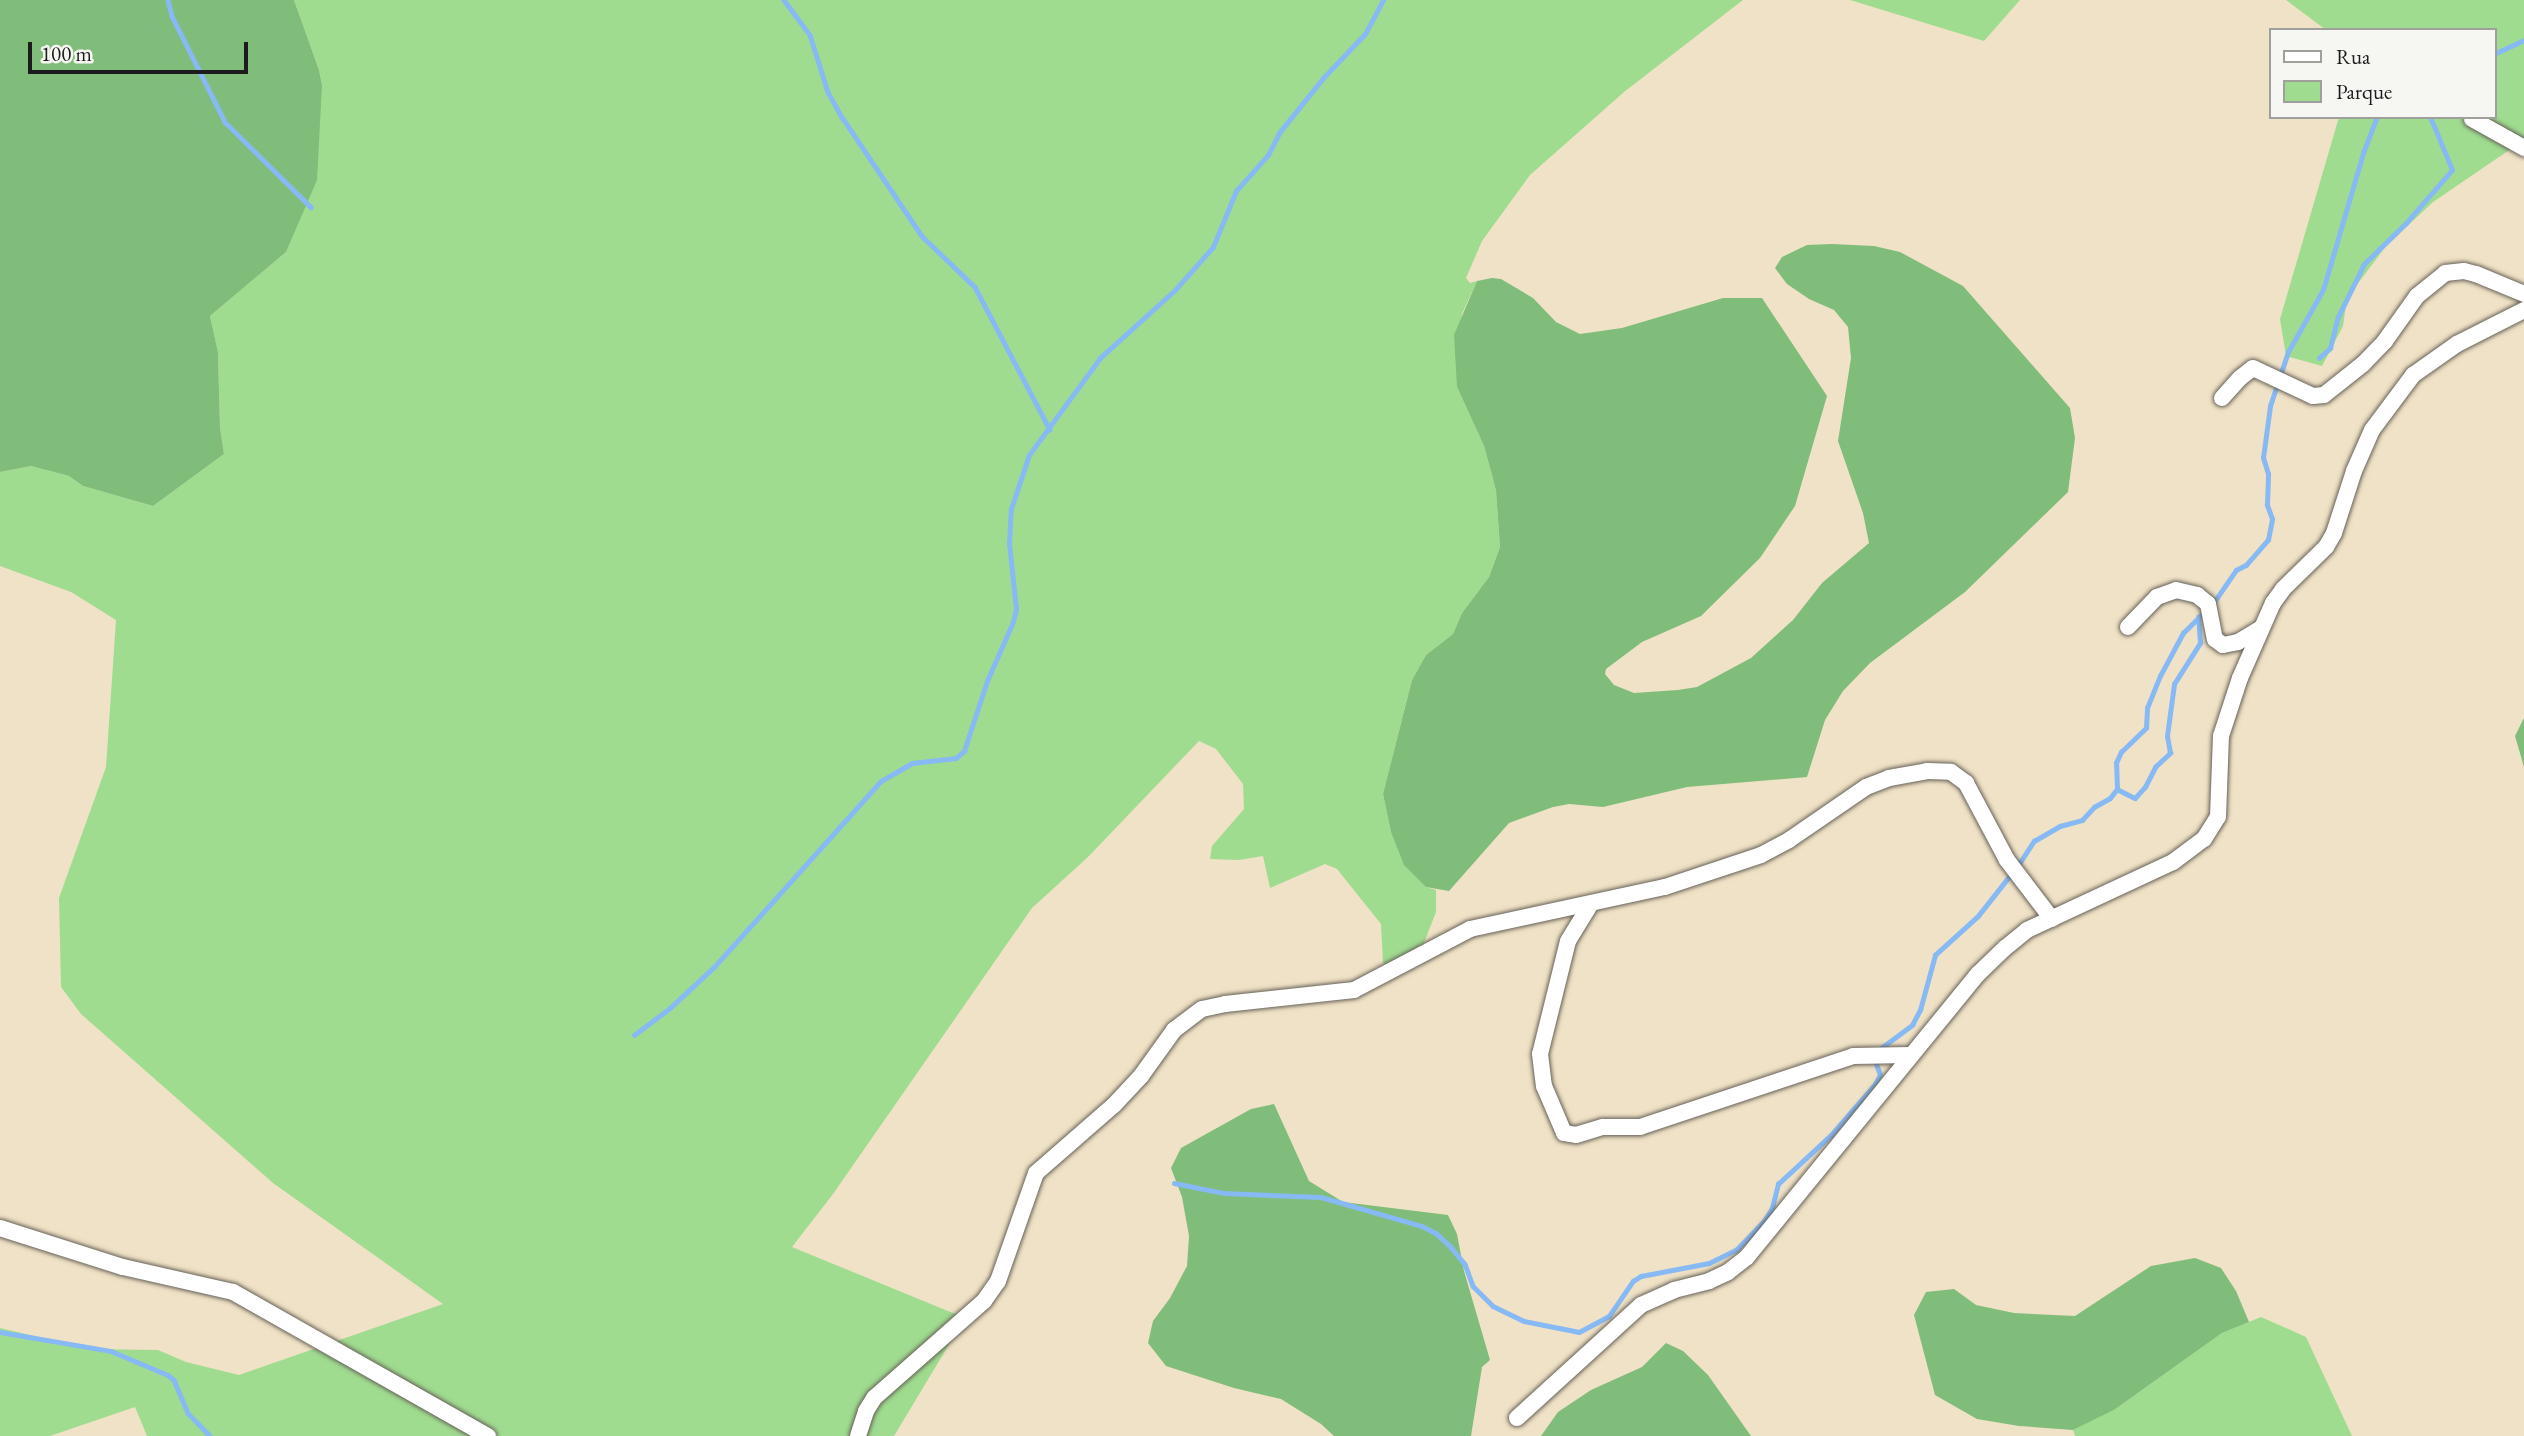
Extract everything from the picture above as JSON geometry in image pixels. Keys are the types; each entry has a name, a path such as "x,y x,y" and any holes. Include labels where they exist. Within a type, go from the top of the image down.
{"street":[{"path":"2472,119 2524,148"},
{"path":"2222,398 2240,377 2253,368 2313,396 2324,395 2363,364 2422,291 2445,273 2465,271 2476,274 2524,295"},
{"path":"1517,1418 1641,1305 1674,1290 1709,1281 1728,1272 1747,1257 1987,965 2027,930 2173,862 2204,839 2214,827 2221,800 2220,747 2225,716 2260,629 2283,589 2326,547 2340,516 2363,448 2398,391 2413,375 2457,344 2524,310"},
{"path":"2128,627 2157,597 2176,590 2197,595 2208,604 2213,635 2223,645 2238,642 2260,629"},
{"path":"858,1436 866,1411 874,1398 984,1301 998,1281 1036,1172 1129,1089 1163,1044 1185,1020 1202,1009 1225,1004 1354,990 1469,929 1665,887 1760,855 1789,840 1866,787 1889,778 1942,770 1966,783 2007,860 2052,919"},
{"path":"1590,905 1567,941 1562,975 1540,1054 1544,1086 1564,1133 1576,1135 1603,1126 1640,1127 1853,1056 1912,1055"},
{"path":"0,1228 123,1267 233,1292 488,1436"}],"green space":[{"path":"0,0 294,0 319,70 322,85 317,180 286,252 210,316 218,352 220,428 224,454 153,506 83,486 69,476 31,466 0,472"},
{"path":"294,0 1743,0 1624,92 1530,175 1482,241 1466,278 1470,283 1477,281 1462,314 1457,387 1484,446 1492,475 1496,491 1500,547 1489,577 1462,613 1453,634 1426,655 1412,680 1383,794 1391,832 1426,887 1436,890 1436,912 1422,948 1388,967 1383,963 1381,924 1337,869 1325,864 1270,888 1263,856 1239,860 1210,859 1212,846 1244,809 1243,784 1216,749 1199,741 1088,857 1032,908 833,1194 792,1247 965,1318 894,1436 147,1436 135,1407 50,1436 0,1436 0,1328 90,1349 158,1350 186,1362 239,1375 443,1304 273,1183 81,1014 61,987 59,898 106,767 116,620 71,592 0,566 0,472 31,466 69,476 83,486 153,506 224,454 220,428 218,352 210,316 286,252 322,85"},
{"path":"1850,0 2020,0 1984,41"},
{"path":"2286,0 2524,0 2524,140 2433,202 2386,246 2347,298 2343,326 2322,366 2286,356 2280,319 2338,119 2496,119 2496,28 2323,28"},
{"path":"1807,245 1874,246 1900,252 1963,286 2070,408 2075,438 2068,492 1965,592 1870,663 1843,691 1825,720 1807,777 1687,787 1603,807 1569,804 1553,807 1509,823 1449,891 1426,887 1404,865 1391,832 1383,794 1412,680 1426,655 1453,634 1462,613 1489,577 1500,547 1496,491 1492,475 1484,446 1457,387 1454,335 1477,281 1501,279 1533,298 1556,322 1580,334 1622,328 1723,298 1762,298 1827,396 1795,506 1760,558 1701,616 1642,642 1606,669 1605,674 1614,685 1634,693 1678,690 1697,687 1751,658 1793,620 1822,583 1869,543 1863,513 1838,441 1851,358 1848,327 1834,310 1809,299 1787,284 1775,268 1782,257"},
{"path":"2524,718 2524,767 2515,736"},
{"path":"1274,1104 1309,1181 1343,1202 1448,1215 1457,1234 1464,1271 1490,1360 1482,1367 1471,1436 1334,1436 1321,1424 1281,1399 1234,1388 1166,1366 1148,1343 1153,1321 1170,1298 1187,1266 1189,1236 1182,1197 1171,1168 1181,1148 1251,1109"},
{"path":"2195,1258 2221,1268 2236,1291 2249,1322 2222,1333 2114,1410 2073,1430 2019,1426 1977,1419 1935,1395 1914,1315 1926,1292 1954,1289 1976,1305 2014,1313 2075,1316 2151,1266"},
{"path":"2261,1317 2306,1337 2352,1436 2075,1436 2073,1430 2114,1410 2222,1333"},
{"path":"1666,1343 1683,1351 1708,1375 1751,1436 1541,1436 1558,1412 1591,1390 1642,1367"}],"waterway":[{"path":"168,0 172,16 225,122 311,207"},
{"path":"784,0 810,35 828,92 842,117 922,236 975,287 1050,430"},
{"path":"634,1035 670,1008 714,967 881,781 912,763 956,758 964,751 987,681 1016,609 1009,544 1011,509 1029,455 1100,358 1175,290 1213,247 1236,191 1268,155 1279,133 1324,77 1365,34 1383,0"},
{"path":"2496,53 2524,40"},
{"path":"2212,605 2236,570 2246,565 2268,540 2272,519 2267,505 2268,474 2263,458 2270,406 2288,352 2323,290 2363,153 2376,119"},
{"path":"2319,358 2330,348 2338,317 2364,264 2406,223 2452,170 2431,119"},
{"path":"2017,867 2034,841 2060,826 2082,820 2117,789 2116,763 2121,752 2146,728 2147,708 2160,676 2183,633 2205,611"},
{"path":"2117,789 2135,798 2145,787 2155,767 2170,753 2167,736 2174,684 2200,643 2198,617"},
{"path":"1877,1051 1912,1025 1920,1010 1935,955 1978,916 2011,874"},
{"path":"1174,1183 1224,1193 1321,1197 1422,1226 1436,1233 1451,1247 1465,1264 1473,1286 1493,1306 1524,1321 1579,1332 1609,1316 1633,1281 1641,1276 1709,1263 1736,1250 1764,1221 1772,1208 1778,1184 1831,1135 1875,1084 1880,1075 1875,1061"},
{"path":"0,1332 111,1351 168,1375 174,1380 188,1413 210,1436"}]}
